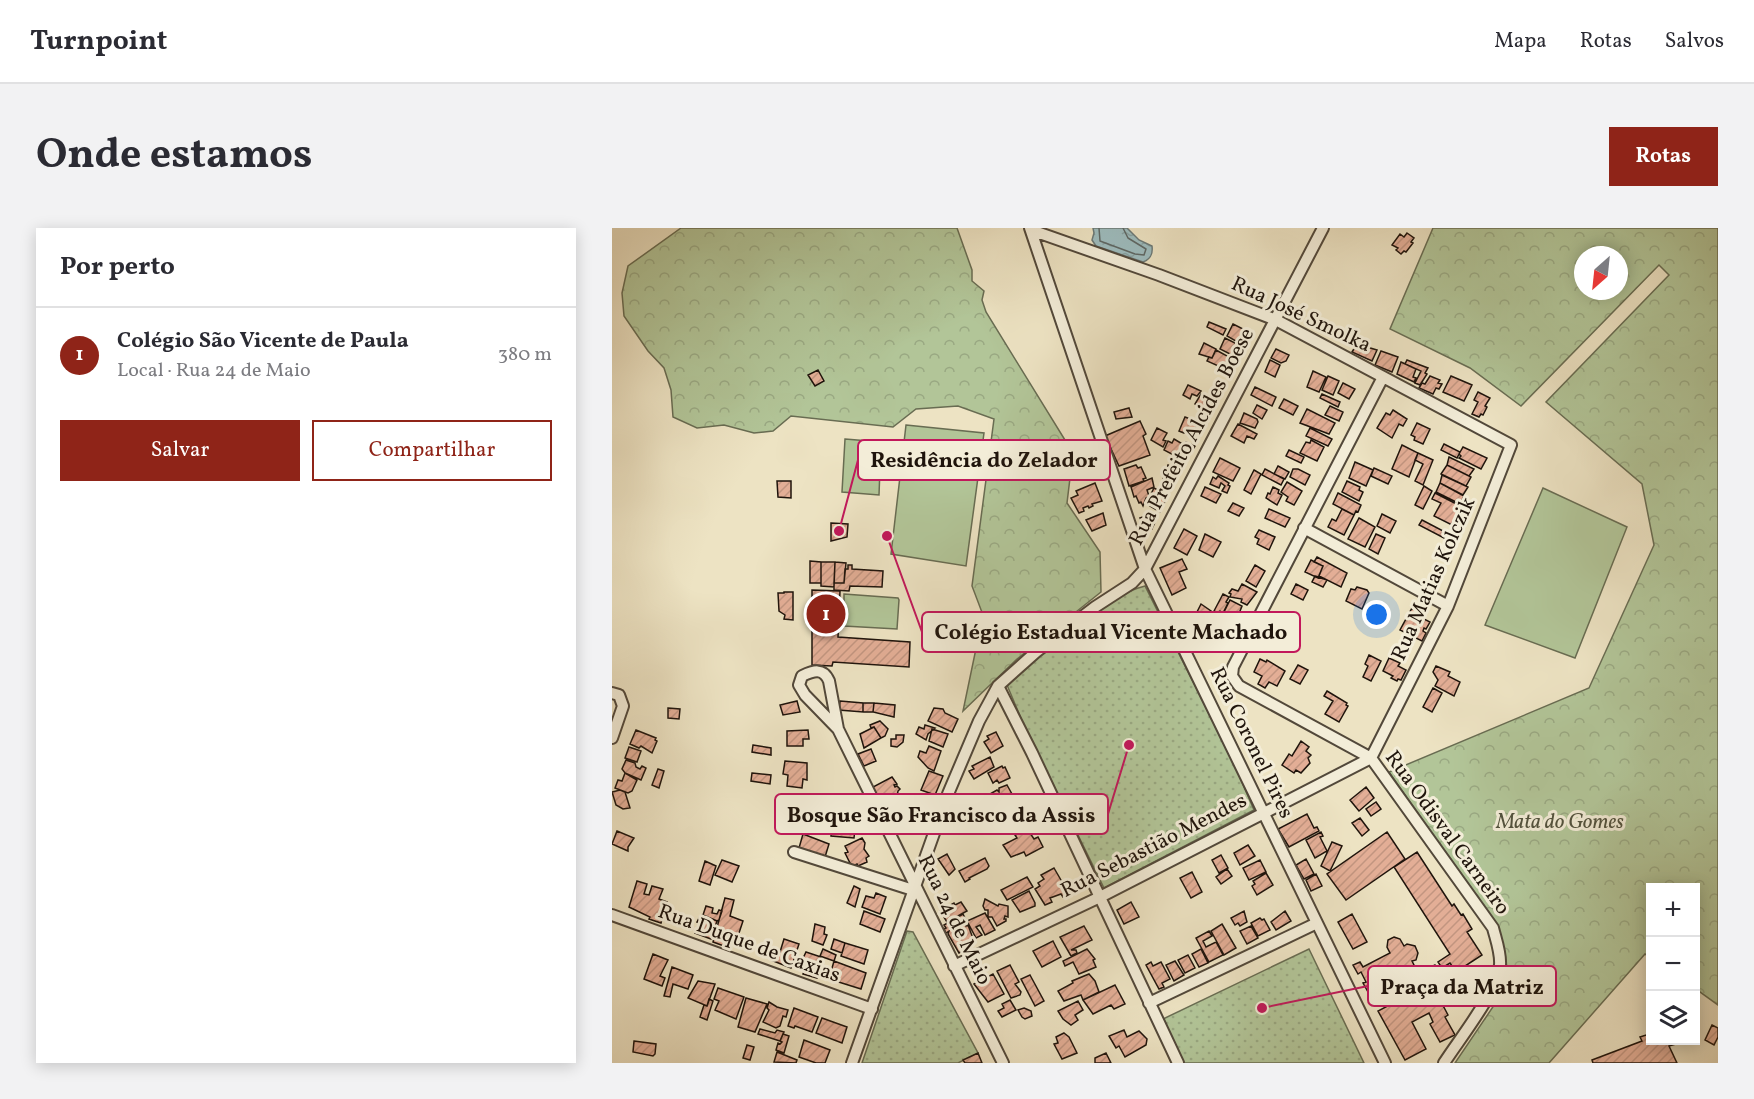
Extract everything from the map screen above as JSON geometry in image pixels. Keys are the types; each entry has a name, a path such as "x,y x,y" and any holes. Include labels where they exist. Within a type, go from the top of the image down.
{"street":[{"name":"Rua Prefeito Alcides Boese","path":"852,1063 914,887 970,742 998,686 1036,652 1095,607 1132,584 1145,569 1323,228"},
{"name":"Rua José Smolka","path":"1030,229 1275,320 1511,445"},
{"name":"Rua Coronel Pires","path":"1030,229 1145,569 1385,1063"},
{"path":"1383,376 1304,528 1448,606"},
{"name":"Rua Matias Kolczik","path":"1371,758 1448,606 1511,445"},
{"name":"Rua Odisval Carneiro","path":"1304,528 1233,667 1232,675 1239,686 1371,758 1493,928 1499,947 1500,966 1492,988 1444,1063"},
{"name":"Rua 24 de Maio","path":"838,729 805,695 800,685 802,676 812,671 826,674 838,729 914,887 1003,1063"},
{"path":"998,686 1032,753 1176,1062"},
{"path":"612,693 619,695 623,706 612,738"},
{"name":"Rua Sebastião Mendes","path":"954,966 1100,897 1371,758"},
{"path":"794,852 914,887"},
{"name":"Rua Duque de Caxias","path":"612,915 872,1009"},
{"path":"1149,1003 1317,923"}],"green space":[{"path":"681,228 957,228 972,270 972,281 984,291 982,300 986,312 1073,453 1067,503 1100,552 1101,592 1017,659 963,711 983,615 972,586 994,419 958,406 916,409 893,427 791,416 773,431 754,433 724,425 697,428 673,417 671,390 664,368 648,351 624,316 622,293 628,266"},
{"name":"Mata do Gomes","path":"1433,228 1718,228 1718,1005 1700,992 1700,883 1646,883 1646,955 1549,1063 1455,1063 1503,992 1507,967 1500,932 1389,772 1589,688 1654,545 1642,484 1546,402 1669,275 1659,265 1628,297 1628,246 1574,246 1574,300 1625,300 1521,406 1470,368 1390,329"},
{"path":"906,425 984,433 966,566 891,554"},
{"path":"845,439 881,442 879,495 842,492"},
{"path":"1543,488 1627,527 1575,658 1485,625"},
{"path":"1145,586 1235,766 1254,810 1104,888 1023,723 1007,685 1054,642 1090,614 1127,592"},
{"path":"844,594 898,598 897,629 844,626"},
{"path":"907,931 913,932 978,1053 958,1063 862,1063"},
{"path":"1309,949 1364,1063 1184,1063 1163,1019"}],"water":[{"path":"1093,228 1127,228 1139,240 1152,246 1151,256 1143,262 1096,246 1092,240"}],"building":[{"path":"1407,233 1414,238 1411,242 1413,243 1406,252 1401,254 1396,250 1398,248 1392,245 1400,234 1404,237"},
{"path":"1209,322 1226,329 1223,335 1207,327"},
{"path":"1233,324 1251,333 1247,342 1241,344 1227,336"},
{"path":"1225,338 1237,344 1232,355 1220,349"},
{"path":"1204,343 1216,349 1212,358 1199,354"},
{"path":"1357,344 1377,350 1372,361 1352,352"},
{"path":"1276,349 1289,355 1286,361 1281,363 1271,358"},
{"path":"1216,350 1229,357 1225,369 1207,361 1209,357 1212,358"},
{"path":"1381,351 1398,357 1392,372 1375,365"},
{"path":"1270,360 1280,365 1275,377 1265,372"},
{"path":"1407,360 1428,368 1420,385 1415,383 1421,371 1405,364"},
{"path":"1401,362 1416,369 1414,382 1397,374"},
{"path":"818,370 824,381 815,386 808,375"},
{"path":"1313,371 1326,377 1319,392 1307,387"},
{"path":"1328,376 1339,381 1333,395 1322,390"},
{"path":"1430,376 1440,380 1438,383 1442,384 1433,394 1419,388"},
{"path":"1451,376 1472,385 1464,401 1443,392"},
{"path":"1343,383 1355,389 1349,399 1338,393"},
{"path":"1188,385 1201,391 1197,396 1192,394 1190,399 1183,395"},
{"path":"1255,387 1276,397 1272,406 1251,395"},
{"path":"1478,392 1490,398 1483,415 1479,417 1472,414 1478,402 1474,400"},
{"path":"1201,394 1214,401 1206,415 1199,411 1201,407 1195,404"},
{"path":"1322,394 1340,402 1338,407 1320,398"},
{"path":"1284,399 1298,406 1293,415 1279,408"},
{"path":"1257,405 1267,410 1262,419 1253,413"},
{"path":"1330,406 1343,412 1339,421 1325,415"},
{"path":"1129,408 1132,417 1116,419 1114,412"},
{"path":"1307,409 1335,423 1329,434 1300,423"},
{"path":"1393,410 1407,419 1403,426 1399,424 1392,438 1377,428 1386,413 1390,415"},
{"path":"1244,413 1257,419 1255,428 1240,423"},
{"path":"1185,417 1198,422 1193,433 1186,430 1184,433 1179,431"},
{"path":"1140,421 1146,434 1143,436 1150,455 1119,466 1105,436"},
{"path":"1417,423 1430,429 1423,444 1414,440 1415,437 1411,435"},
{"path":"1238,424 1257,434 1254,439 1247,436 1244,443 1231,436"},
{"path":"1157,428 1167,433 1163,440 1166,441 1163,447 1151,440"},
{"path":"1310,428 1332,439 1328,446 1306,436"},
{"path":"1174,439 1184,445 1186,442 1195,446 1191,453 1187,452 1183,460 1164,450 1168,441 1172,443"},
{"path":"1311,440 1324,447 1317,461 1300,453 1306,442 1310,443"},
{"path":"1444,444 1460,452 1457,458 1441,450"},
{"path":"1402,445 1418,453 1409,477 1392,469"},
{"path":"1463,447 1487,458 1481,469 1459,458"},
{"path":"1289,450 1304,457 1301,463 1286,456"},
{"path":"1418,453 1433,460 1423,485 1415,481 1423,464 1415,460"},
{"path":"1449,457 1474,469 1469,476 1447,465"},
{"path":"1220,458 1240,468 1233,481 1213,472"},
{"path":"1355,462 1373,470 1366,486 1349,478"},
{"path":"1136,465 1138,468 1141,467 1146,478 1143,479 1144,481 1129,486 1124,469"},
{"path":"1168,465 1179,471 1172,484 1163,479"},
{"path":"1447,465 1471,477 1466,486 1441,474"},
{"path":"1278,466 1289,472 1285,479 1274,474"},
{"path":"1374,468 1392,476 1388,484 1371,476"},
{"path":"1265,469 1284,479 1281,485 1262,475"},
{"path":"1293,469 1310,475 1305,485 1290,477"},
{"path":"1254,470 1261,474 1251,494 1244,490"},
{"path":"1442,475 1468,487 1463,495 1440,483"},
{"path":"1218,476 1229,483 1227,493 1222,491 1225,486 1221,483 1219,488 1210,484 1213,477 1216,479"},
{"path":"1152,478 1154,487 1147,490 1149,496 1143,506 1136,496 1134,497 1131,487"},
{"path":"777,481 791,481 791,498 778,497"},
{"path":"1347,481 1360,487 1359,490 1363,492 1359,501 1342,492"},
{"path":"1287,482 1302,491 1294,505 1286,501 1288,497 1281,492"},
{"path":"1095,483 1102,501 1092,504 1093,506 1089,508 1088,506 1083,508 1084,511 1079,513 1071,498 1078,495 1076,491"},
{"path":"1440,483 1464,496 1460,504 1436,492"},
{"path":"1424,486 1432,491 1423,509 1415,505"},
{"path":"1205,487 1221,494 1216,503 1201,496"},
{"path":"1273,487 1282,495 1277,505 1266,498"},
{"path":"1154,488 1168,495 1160,512 1150,506 1149,498"},
{"path":"1338,493 1361,505 1358,512 1356,511 1354,515 1333,504"},
{"path":"1435,493 1470,511 1460,529 1434,516 1441,503 1432,499"},
{"path":"1233,503 1244,508 1239,516 1228,511"},
{"path":"1269,509 1290,518 1285,527 1265,518"},
{"path":"1342,509 1354,515 1344,535 1328,527 1332,519 1336,521"},
{"path":"1103,513 1106,525 1092,531 1086,520"},
{"path":"1151,514 1155,522 1152,529 1146,531 1140,518"},
{"path":"1382,514 1396,521 1390,533 1377,526"},
{"path":"1359,518 1375,527 1365,547 1348,539"},
{"path":"1422,520 1447,533 1444,538 1419,525"},
{"path":"831,523 848,524 847,537 831,541"},
{"path":"1184,529 1197,536 1187,555 1174,548"},
{"path":"1259,530 1275,537 1269,550 1257,544 1259,539 1255,537"},
{"path":"1205,534 1221,542 1213,557 1199,550"},
{"path":"1376,534 1385,538 1378,554 1369,549"},
{"path":"1317,557 1347,573 1341,587 1319,576 1323,566 1314,562"},
{"path":"1182,559 1187,569 1179,572 1186,588 1172,595 1160,568"},
{"path":"1311,560 1323,566 1318,578 1305,572"},
{"path":"810,561 821,562 821,583 810,583"},
{"path":"821,562 835,562 834,587 821,586"},
{"path":"835,562 846,563 844,583 834,583"},
{"path":"848,565 852,565 852,569 883,571 882,587 850,586 849,591 834,590 834,583 844,583 845,569 848,569"},
{"path":"1255,565 1265,571 1256,587 1246,581"},
{"path":"1315,576 1327,580 1323,587 1312,582"},
{"path":"1242,584 1257,592 1247,605 1241,602 1242,599 1230,597 1229,593 1232,589 1238,591"},
{"path":"1296,584 1308,590 1303,600 1291,594"},
{"path":"1357,587 1369,593 1362,609 1346,601 1351,589 1355,590"},
{"path":"812,590 840,591 838,637 910,642 909,667 833,662 832,666 812,665"},
{"path":"793,592 793,620 784,619 785,615 779,611 778,593"},
{"path":"1223,594 1229,597 1226,602 1228,603 1223,613 1220,611 1219,613 1214,611"},
{"path":"1230,600 1242,606 1236,621 1223,614"},
{"path":"1201,604 1211,611 1206,620 1196,614"},
{"path":"1412,608 1422,613 1420,617 1430,622 1426,629 1424,628 1423,631 1426,633 1422,641 1400,630"},
{"path":"1369,655 1381,661 1371,681 1363,677 1368,666 1365,664"},
{"path":"1389,658 1400,663 1398,666 1406,670 1401,680 1391,678 1393,676 1383,671"},
{"path":"1260,659 1266,662 1267,660 1285,671 1277,686 1269,682 1265,688 1258,684 1262,676 1254,672"},
{"path":"1298,665 1308,670 1300,684 1290,679"},
{"path":"1436,666 1450,672 1448,676 1460,682 1454,696 1435,686 1438,680 1433,672"},
{"path":"1433,688 1442,693 1432,712 1423,707"},
{"path":"1327,691 1347,703 1348,706 1339,722 1325,714 1333,701 1324,696"},
{"path":"797,701 800,712 783,715 780,705"},
{"path":"840,701 863,703 863,712 839,710"},
{"path":"863,703 874,703 873,712 863,712"},
{"path":"874,703 895,705 894,717 873,712"},
{"path":"668,708 680,709 679,719 668,718"},
{"path":"934,708 943,709 945,713 958,719 952,732 928,721"},
{"path":"880,721 888,729 885,736 881,738 870,725"},
{"path":"925,725 935,728 928,734 926,740 916,734 919,727 924,729"},
{"path":"874,727 881,738 864,748 860,734"},
{"path":"932,729 948,734 943,747 929,741"},
{"path":"636,730 656,738 652,753 641,746 639,748 630,744"},
{"path":"808,730 809,739 803,739 803,746 787,746 787,731"},
{"path":"996,732 1003,746 991,753 984,742 989,739 987,736"},
{"path":"896,735 904,735 903,742 897,747 891,746 891,739 896,739"},
{"path":"1301,741 1309,747 1306,751 1311,755 1308,758 1310,763 1301,773 1296,770 1294,773 1282,765 1289,754 1292,756"},
{"path":"753,745 771,748 771,755 752,752"},
{"path":"929,746 941,751 934,771 918,757 920,751 926,753"},
{"path":"629,747 641,751 637,762 625,758"},
{"path":"871,749 876,761 864,766 858,754"},
{"path":"990,757 994,767 974,779 969,771 974,769 972,766"},
{"path":"626,760 635,763 640,769 642,766 646,768 641,780 625,773 622,769"},
{"path":"785,761 807,763 807,780 803,779 802,788 787,786 788,775 783,774"},
{"path":"1002,766 1005,767 1010,778 993,783 988,773"},
{"path":"658,769 664,771 659,788 652,785"},
{"path":"929,771 943,776 935,795 921,790"},
{"path":"625,773 637,780 632,791 628,793 615,788 618,780 622,781"},
{"path":"752,773 771,775 770,784 751,781"},
{"path":"892,777 897,784 894,785 895,787 900,789 897,796 881,804 873,787"},
{"path":"1007,785 1017,803 991,813 983,798 997,790 999,792 999,788"},
{"path":"1366,787 1374,798 1359,811 1350,800"},
{"path":"620,790 625,792 630,808 623,809 616,805 612,792"},
{"path":"1376,802 1381,809 1371,816 1366,809"},
{"path":"1307,814 1314,828 1317,827 1319,831 1289,847 1278,829"},
{"path":"1360,818 1369,830 1362,836 1352,823"},
{"path":"832,819 856,821 854,838 831,836"},
{"path":"1028,830 1034,839 1038,837 1043,847 1026,856 1024,852 1011,857 1003,845 1017,838 1015,835"},
{"path":"617,831 634,838 628,851 612,844"},
{"path":"1321,832 1323,836 1320,837 1327,851 1315,858 1306,840"},
{"path":"1387,832 1405,859 1346,900 1327,874"},
{"path":"803,834 829,844 825,857 799,848"},
{"path":"862,838 865,843 864,849 869,856 866,858 867,862 853,866 845,853 848,852 845,846"},
{"path":"1332,842 1342,846 1330,871 1321,866"},
{"path":"1248,845 1255,856 1240,865 1234,853"},
{"path":"1417,852 1452,906 1454,904 1461,915 1463,914 1472,929 1467,932 1482,955 1456,972 1450,963 1442,968 1438,962 1450,954 1394,867"},
{"path":"947,854 955,869 949,875 938,859"},
{"path":"1221,855 1228,868 1219,873 1212,860"},
{"path":"985,858 989,866 987,869 965,882 959,871"},
{"path":"1306,859 1314,874 1304,879 1296,865"},
{"path":"722,860 739,866 732,882 715,875"},
{"path":"1260,860 1266,872 1249,880 1243,868"},
{"path":"705,861 716,866 710,885 699,881"},
{"path":"1054,868 1069,894 1050,898 1052,902 1045,905 1035,889 1044,879 1041,875"},
{"path":"1227,869 1232,876 1221,884 1216,877"},
{"path":"1192,872 1202,892 1191,898 1180,878"},
{"path":"1266,873 1273,885 1257,895 1252,886 1255,884 1253,881"},
{"path":"1316,874 1322,886 1311,891 1306,880"},
{"path":"1027,877 1033,887 1007,900 1001,890"},
{"path":"637,881 647,884 644,894 649,895 652,886 663,889 659,899 667,902 661,923 629,907"},
{"path":"854,886 860,889 855,907 847,903"},
{"path":"1029,891 1035,906 1020,912 1012,900"},
{"path":"876,893 886,897 880,914 862,907 866,896 874,898"},
{"path":"725,898 734,900 730,916 743,921 737,939 727,936 724,946 713,942"},
{"path":"985,899 998,906 999,904 1008,906 1008,917 1005,916 1004,919 1006,921 997,926 992,917 988,917 988,910 985,910 983,906"},
{"path":"961,902 967,911 947,922 940,911 954,903 955,905"},
{"path":"1131,902 1139,917 1124,924 1117,910"},
{"path":"706,906 713,908 712,913 717,914 719,910 722,911 719,920 703,915"},
{"path":"864,911 885,919 880,932 860,924"},
{"path":"1244,911 1247,922 1240,926 1238,923 1235,925 1231,918"},
{"path":"1285,911 1291,921 1276,930 1271,922"},
{"path":"985,913 995,930 985,935 980,925 976,927 982,935 976,938 967,921"},
{"path":"963,914 974,941 963,946 965,950 959,953 948,934 949,931 946,933 944,925"},
{"path":"1352,914 1367,942 1353,949 1338,922"},
{"path":"703,915 717,921 711,939 695,933 700,923 697,922"},
{"path":"1260,918 1264,919 1270,930 1258,936 1251,923"},
{"path":"815,924 825,927 824,934 827,935 823,945 812,941"},
{"path":"1222,924 1236,948 1224,955 1211,931"},
{"path":"1084,926 1092,940 1071,950 1076,950 1077,953 1071,956 1060,937"},
{"path":"1251,926 1258,938 1247,944 1240,931"},
{"path":"1209,931 1212,936 1203,941 1206,947 1216,942 1223,955 1209,962 1196,938"},
{"path":"1394,937 1400,939 1404,946 1407,944 1415,946 1418,953 1416,960 1412,961 1416,969 1414,975 1408,978 1401,975 1398,969 1371,984 1374,988 1368,992 1361,972 1358,974 1353,965 1360,962 1363,967 1390,953 1387,947 1388,940"},
{"path":"784,939 799,944 791,968 771,960 774,950 780,952"},
{"path":"834,939 845,943 842,953 831,949"},
{"path":"1053,941 1061,957 1042,967 1033,951"},
{"path":"845,943 868,950 864,964 841,956"},
{"path":"823,949 836,955 834,961 820,956"},
{"path":"1087,949 1095,959 1093,960 1096,967 1079,974 1073,962 1065,966 1063,961"},
{"path":"1201,949 1208,963 1199,967 1192,954"},
{"path":"806,952 821,957 818,965 821,967 817,978 803,974 804,971 798,969"},
{"path":"653,954 668,960 660,976 665,978 662,986 644,979"},
{"path":"1188,955 1195,968 1185,973 1178,960"},
{"path":"834,961 866,973 861,989 829,979"},
{"path":"1175,961 1184,975 1174,981 1166,965"},
{"path":"1151,962 1153,966 1161,962 1170,979 1162,983 1164,987 1159,989 1146,965"},
{"path":"1010,965 1019,982 1015,984 1021,992 1020,995 1011,998 997,971"},
{"path":"1435,965 1439,972 1430,977 1426,969"},
{"path":"672,967 693,975 688,989 673,984 670,997 664,996"},
{"path":"993,974 1004,994 988,1002 974,984"},
{"path":"1089,974 1095,981 1099,992 1083,1000 1081,995 1064,1001 1058,991 1073,983 1072,981"},
{"path":"1030,975 1044,1001 1035,1006 1021,979"},
{"path":"698,981 715,984 707,1006 688,998"},
{"path":"1431,983 1448,1015 1445,1017 1455,1035 1440,1042 1430,1024 1433,1022 1429,1013 1412,1022 1426,1049 1405,1060 1378,1011"},
{"path":"1115,985 1125,1004 1114,1009 1111,1005 1093,1014 1083,1000"},
{"path":"718,988 744,997 736,1019 715,1010 719,1001 714,999"},
{"path":"746,998 767,1004 755,1032 738,1027"},
{"path":"709,999 713,1001 707,1020 700,1017"},
{"path":"1010,1000 1016,1010 1002,1017 998,1011 1004,1008 1002,1004"},
{"path":"1078,1001 1083,1010 1075,1015 1078,1020 1071,1025 1058,1011"},
{"path":"769,1002 788,1010 780,1026 776,1028 763,1022 769,1010 767,1008"},
{"path":"794,1008 818,1017 812,1032 788,1026"},
{"path":"1024,1008 1031,1011 1032,1016 1025,1019 1022,1017 1018,1010"},
{"path":"822,1018 847,1027 842,1043 816,1033"},
{"path":"1712,1025 1718,1028 1718,1037 1714,1045 1705,1040"},
{"path":"760,1029 775,1033 777,1030 784,1032 780,1041 758,1034"},
{"path":"1124,1030 1127,1037 1139,1031 1147,1039 1146,1045 1125,1057 1119,1046 1116,1048 1109,1036"},
{"path":"1064,1033 1069,1037 1077,1053 1062,1059 1054,1044 1058,1043 1056,1037"},
{"path":"783,1034 789,1036 784,1053 776,1050 778,1043 782,1042 780,1041"},
{"path":"1646,1035 1646,1045 1672,1045 1669,1046 1677,1063 1593,1063 1592,1060 1642,1041 1640,1037"},
{"path":"804,1040 830,1050 825,1063 816,1063 799,1057"},
{"path":"634,1041 656,1044 655,1054 653,1056 633,1052"},
{"path":"747,1045 754,1047 750,1060 743,1058"},
{"path":"777,1052 797,1060 796,1063 774,1062"},
{"path":"978,1053 982,1063 965,1063 963,1060"},
{"path":"1106,1053 1111,1063 1095,1063 1095,1058"}],"place":[{"name":"Residência do Zelador","path":"839,531"},
{"name":"Colégio Estadual Vicente Machado","path":"887,536"},
{"name":"Colégio São Vicente de Paula","path":"826,614"},
{"name":"Bosque São Francisco da Assis","path":"1129,745"},
{"name":"Praça da Matriz","path":"1262,1008"}]}
